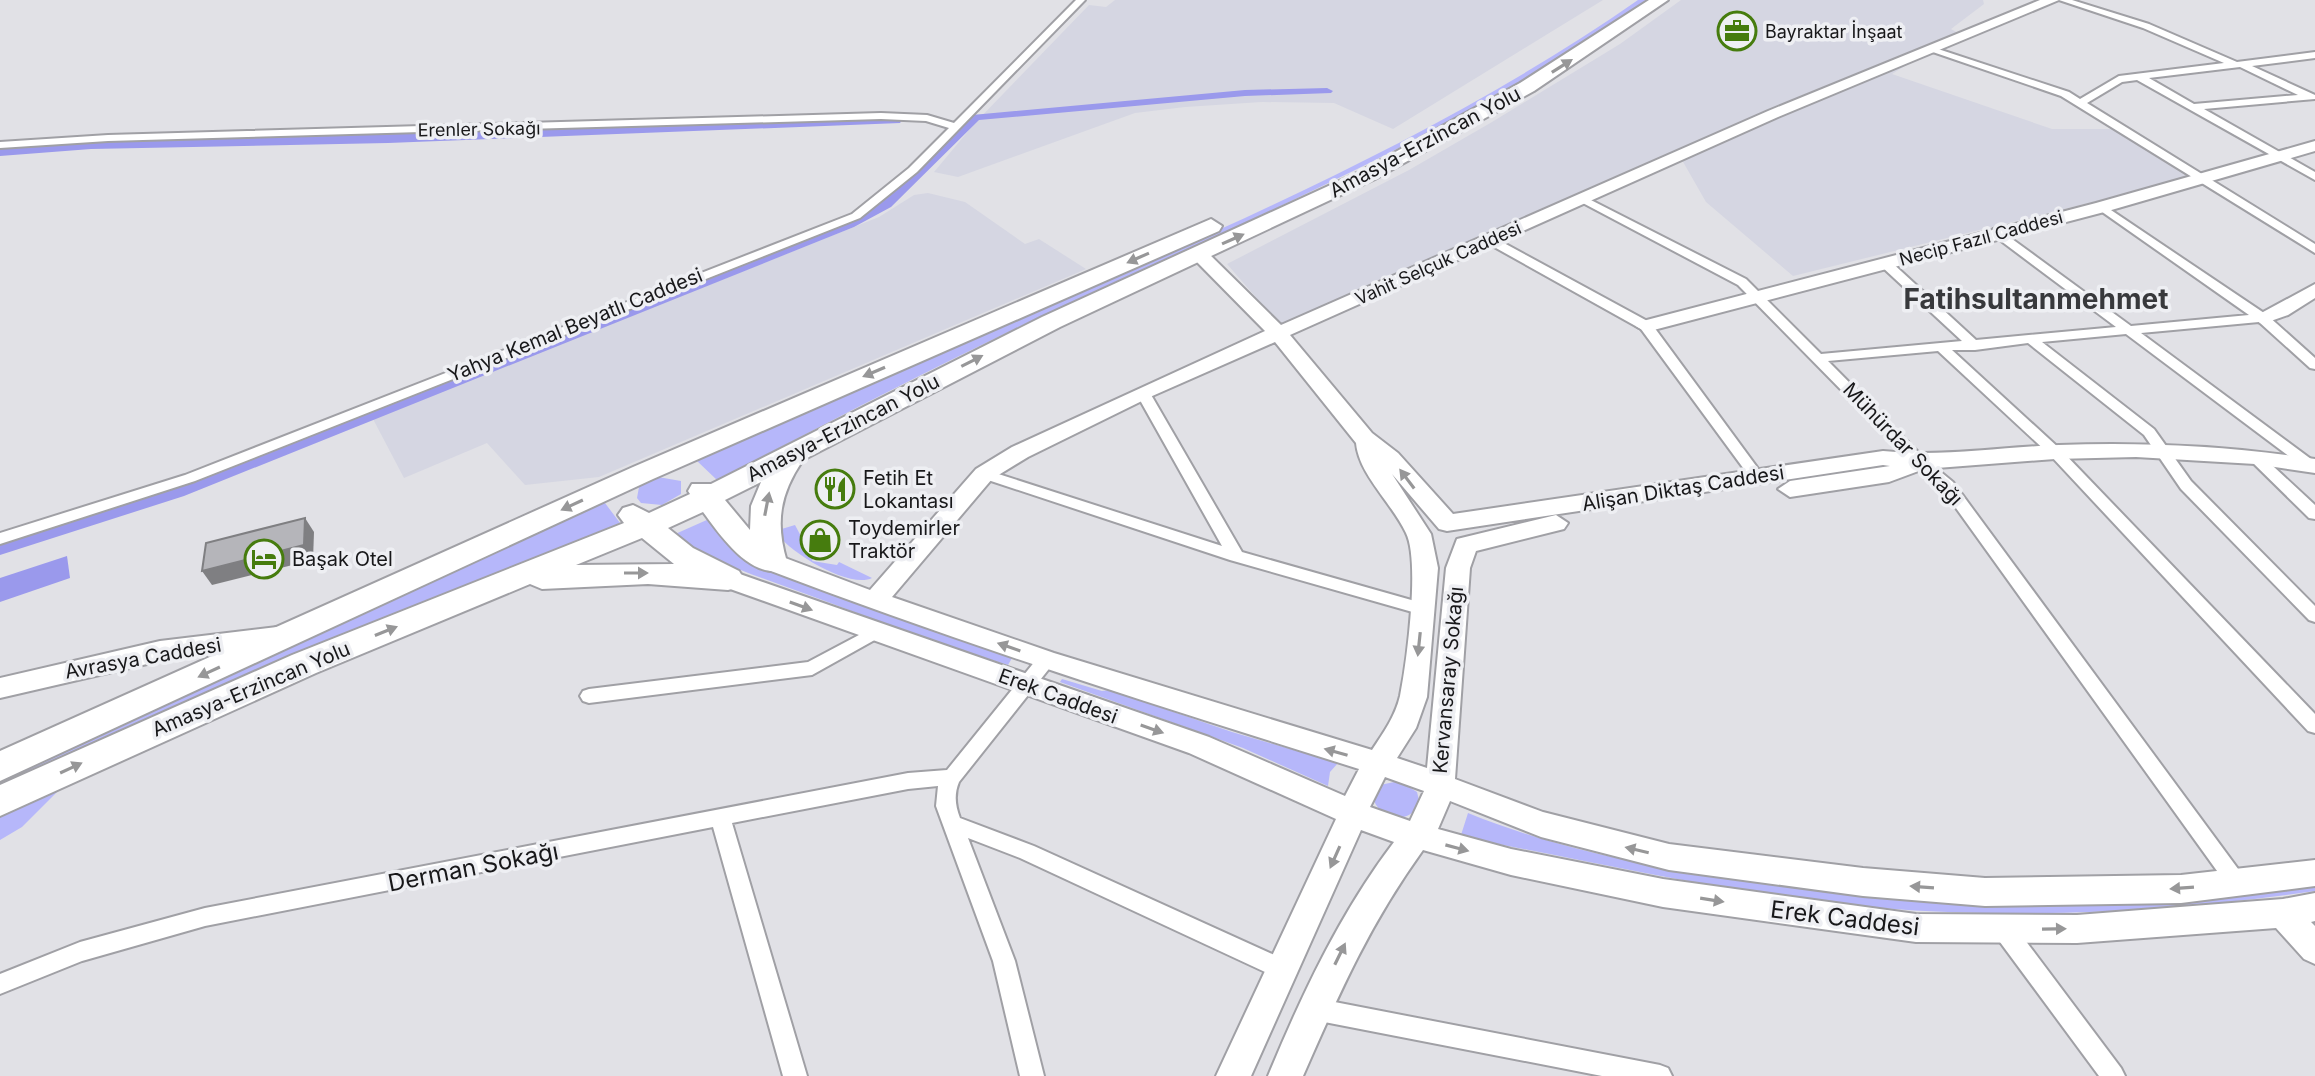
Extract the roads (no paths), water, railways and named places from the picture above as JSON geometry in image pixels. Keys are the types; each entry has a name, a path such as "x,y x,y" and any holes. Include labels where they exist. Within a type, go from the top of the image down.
{"highway":[{"name":"Amasya-Erzincan Yolu","path":"0,767 643,473 1316,178 1492,86 1628,0"},
{"name":"Amasya-Erzincan Yolu","path":"0,801 304,664 503,583 638,519 696,500 794,453 996,349 1336,191 1462,124 1590,48 1660,0"},
{"path":"772,562 764,536 767,501 776,478 794,453"},
{"path":"728,579 693,562 638,519 622,496 625,488 643,473 670,466 693,469 704,483 696,500 772,562"},
{"path":"503,583 617,573 728,579"}],"street":[{"name":"Yahya Kemal Beyatlı Caddesi","path":"0,539 190,478 856,216 913,170 1081,0"},
{"name":"Vahit Selçuk Caddesi","path":"875,601 984,474 1020,452 1143,393 1773,114 2052,0"},
{"path":"2063,0 2146,26 2313,98"},
{"path":"1932,50 2052,89 2080,103 2197,179 2315,249"},
{"path":"2080,103 2113,81 2315,55"},
{"path":"2138,76 2315,177"},
{"path":"2193,107 2313,98"},
{"name":"Erenler Sokağı","path":"0,145 108,138 881,116 927,118 957,127"},
{"name":"Necip Fazıl Caddesi","path":"1646,326 2102,207 2315,146"},
{"name":"Mühürdar Sokağı","path":"1583,199 1732,276 1759,297 1958,497 2237,883"},
{"path":"2102,207 2262,318 2315,365"},
{"path":"1997,232 2313,466"},
{"path":"1491,240 1646,326 1757,477"},
{"path":"1199,254 1279,334 1364,438 1390,458 1447,523 1465,534 1466,545 1457,553 1442,554 1428,549 1373,463 1364,438"},
{"path":"1885,263 1975,346"},
{"path":"1820,358 2134,332 2262,318 2281,311 2315,290"},
{"path":"2033,341 2136,421 2186,485 2315,616"},
{"path":"1943,349 2055,452 2315,726"},
{"path":"1143,393 1236,556"},
{"name":"Alişan Diktaş Caddesi","path":"1447,523 1883,458 1920,462 2055,452 2162,451 2255,457 2313,466"},
{"path":"2255,457 2315,514"},
{"name":"Alişan Diktaş Caddesi","path":"1466,545 1530,527 1889,475 1920,462"},
{"path":"984,474 1236,556 1423,609"},
{"path":"1419,537 1425,526 1447,523"},
{"name":"Kervansaray Sokağı","path":"1233,1076 1365,787 1402,728 1413,697 1426,568 1419,537"},
{"name":"Kervansaray Sokağı","path":"1429,812 1459,562 1466,545"},
{"name":"Erek Caddesi","path":"772,562 1046,660 1365,787"},
{"name":"Erek Caddesi","path":"728,579 1250,764 1365,787"},
{"path":"589,696 812,668 874,633"},
{"name":"Avrasya Caddesi","path":"0,688 160,651 287,636"},
{"path":"1032,1076 1004,961 952,823 946,790 952,777 1046,660"},
{"name":"Erek Caddesi","path":"2315,873 2237,883 2113,892 1985,892 1770,872 1669,857 1429,812 1382,826 1366,812 1362,794 1378,773 1411,774 1429,812 1523,865 1678,895 1877,924 2005,931 2077,929 2283,913 2315,907"},
{"name":"Derman Sokağı","path":"0,984 80,952 205,917 721,820 908,781 952,777"},
{"path":"1285,1076 1361,912 1429,812"},
{"path":"721,820 795,1076"},
{"path":"952,823 1027,852 1284,970"},
{"path":"2283,913 2315,949"},
{"path":"2005,931 2113,1076"},
{"path":"1314,1009 1660,1076"}],"waterway":[{"path":"0,549 178,492 849,224 886,204 976,117 1245,93 1327,91"},
{"path":"0,149 91,143 388,137 893,119"}],"place":[{"name":"Bayraktar İnşaat","path":"1737,31"},
{"name":"Fetih Et Lokantası","path":"835,489"},
{"name":"Toydemirler Traktör","path":"820,540"},
{"name":"Başak Otel","path":"264,559"}],"district":[{"name":"Fatihsultanmehmet","path":"2036,299"}]}
